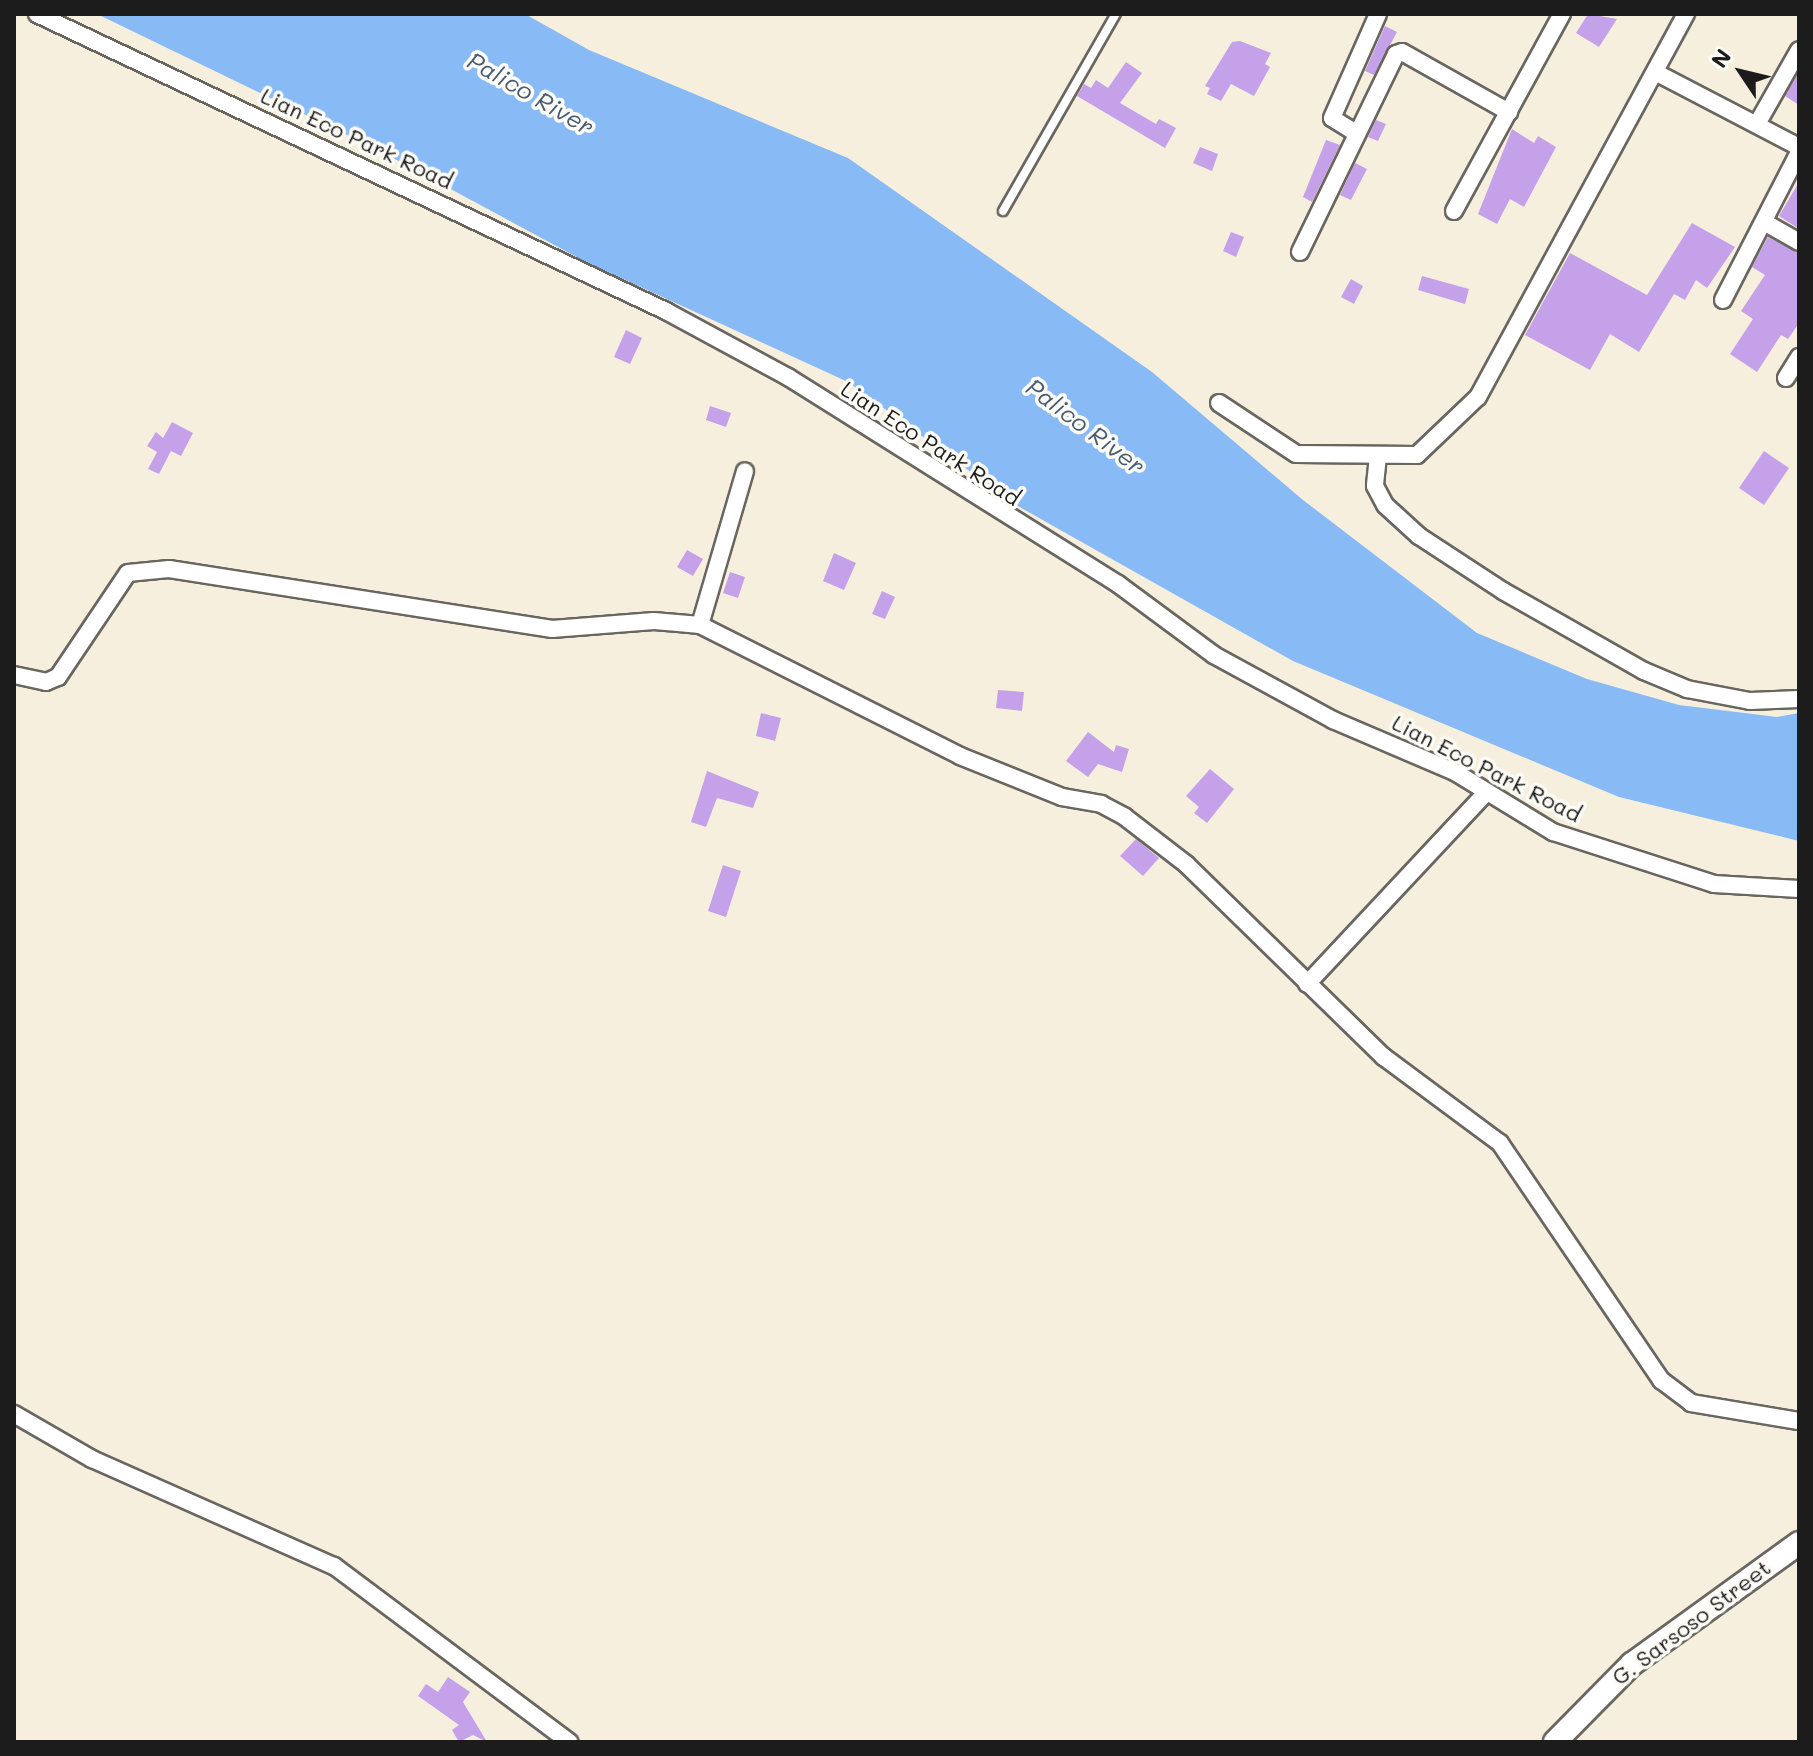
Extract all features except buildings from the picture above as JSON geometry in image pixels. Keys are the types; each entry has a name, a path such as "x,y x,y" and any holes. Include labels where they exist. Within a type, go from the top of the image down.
{"street":[{"name":"Lian Eco Park Road","path":"37,14 666,311 788,377 1118,584 1214,655 1486,793 1553,832 1674,874 1714,884 1799,889"},
{"path":"1356,133 1332,118 1378,14"},
{"path":"1454,211 1562,14"},
{"path":"1219,403 1296,454 1417,455 1478,397 1686,14"},
{"path":"1757,124 1799,50"},
{"path":"1300,252 1356,133 1402,52 1509,112"},
{"path":"1655,72 1757,124 1799,150 1723,300"},
{"path":"1764,222 1799,242"},
{"path":"1786,378 1799,357"},
{"path":"1378,456 1375,486 1385,505 1419,536 1503,591 1644,671 1687,689 1750,701 1799,699"},
{"path":"700,625 745,471"},
{"path":"14,675 46,682 58,677 128,573 169,569 552,629 654,621 700,625 960,756 1062,797 1101,804 1125,817 1186,864 1384,1057 1500,1143 1661,1380 1691,1403 1799,1421"},
{"path":"1307,984 1486,793"},
{"path":"14,1414 92,1459 334,1566 569,1742"},
{"name":"G. Sarsoso Street","path":"1555,1742 1632,1664 1799,1543"}],"lane":[{"path":"1003,211 1116,14"}],"water":[{"name":"Palico River","path":"97,14 525,14 589,50 848,158 1152,372 1303,500 1477,633 1587,679 1679,705 1777,717 1799,713 1799,841 1619,797 1293,661 1016,505 848,382 584,261 380,151"}]}
